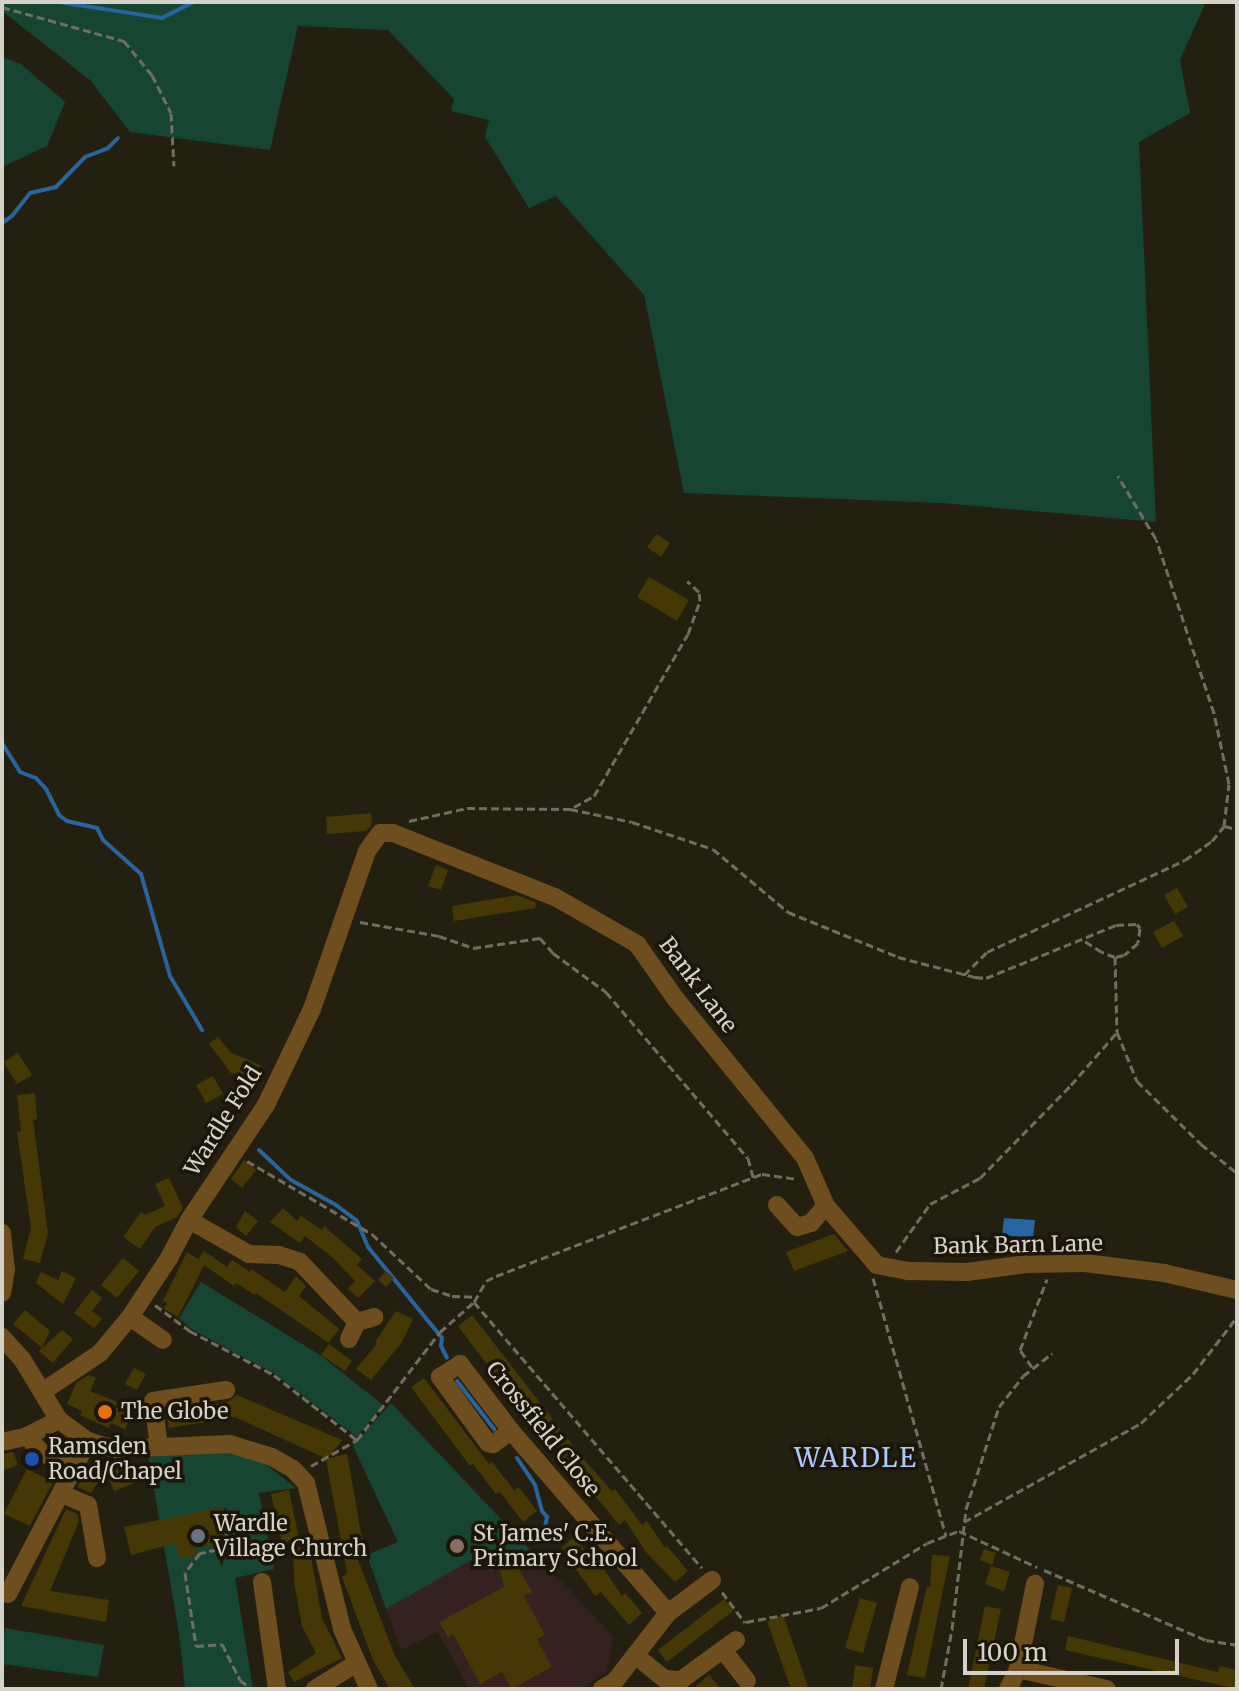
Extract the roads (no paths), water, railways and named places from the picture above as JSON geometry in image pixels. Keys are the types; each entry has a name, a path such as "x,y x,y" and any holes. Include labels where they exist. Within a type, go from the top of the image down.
{"street":[{"name":"Wardle Fold","path":"42,1392 100,1353 130,1317 145,1297 189,1220 266,1105 312,1009 367,851 386,833"},
{"name":"Bank Lane","path":"386,833 555,897 637,944 684,1010 805,1158 826,1206"},
{"path":"777,1205 797,1227 811,1223 826,1206"},
{"name":"Bank Barn Lane","path":"826,1206 881,1266 909,1271 967,1272 1085,1263 1164,1273 1237,1290"},
{"path":"189,1220 249,1254 279,1255 300,1262 360,1326"},
{"path":"2,1233 6,1269 2,1293"},
{"path":"130,1317 163,1340"},
{"path":"2,1337 22,1359 59,1420 88,1441 114,1449 230,1444 272,1457 293,1469 306,1483 338,1617 369,1689"},
{"name":"Crossfield Close","path":"511,1431 493,1444 488,1443 440,1377 460,1364 511,1431 668,1613"},
{"path":"159,1446 153,1401 226,1390"},
{"path":"2,1442 27,1436 59,1420"},
{"path":"27,1436 40,1451 74,1470"},
{"path":"8,1594 88,1441"},
{"path":"62,1494 88,1505 97,1558"},
{"path":"602,1689 615,1681 668,1613 712,1580"},
{"path":"262,1582 277,1689"},
{"path":"1008,1689 1018,1669 1035,1584"},
{"path":"884,1689 910,1587"},
{"path":"635,1655 665,1679 681,1680 729,1645 747,1681"},
{"path":"315,1689 357,1663"},
{"path":"1018,1669 1107,1689"}],"water":[{"path":"1004,1218 1035,1220 1033,1238 1002,1235"}],"waterway":[{"path":"58,2 162,18 193,2"},
{"path":"2,223 12,216 30,193 56,187 85,157 108,148 118,138"},
{"path":"2,743 20,772 36,778 46,789 59,815 67,821 97,828 103,840 141,874 170,976 202,1030"},
{"path":"259,1150 291,1180 336,1205 357,1221 368,1247 442,1338 441,1346 447,1358"},
{"path":"457,1381 494,1429"},
{"path":"517,1458 535,1485 542,1511 547,1517 542,1542"}],"place":[{"name":"The Globe","path":"105,1412"},
{"name":"Ramsden Road/Chapel","path":"32,1459"},
{"name":"Wardle Village Church","path":"198,1536"},
{"name":"St James' C.E. Primary School","path":"457,1546"}],"district":[{"name":"WARDLE","path":"856,1458"}]}
